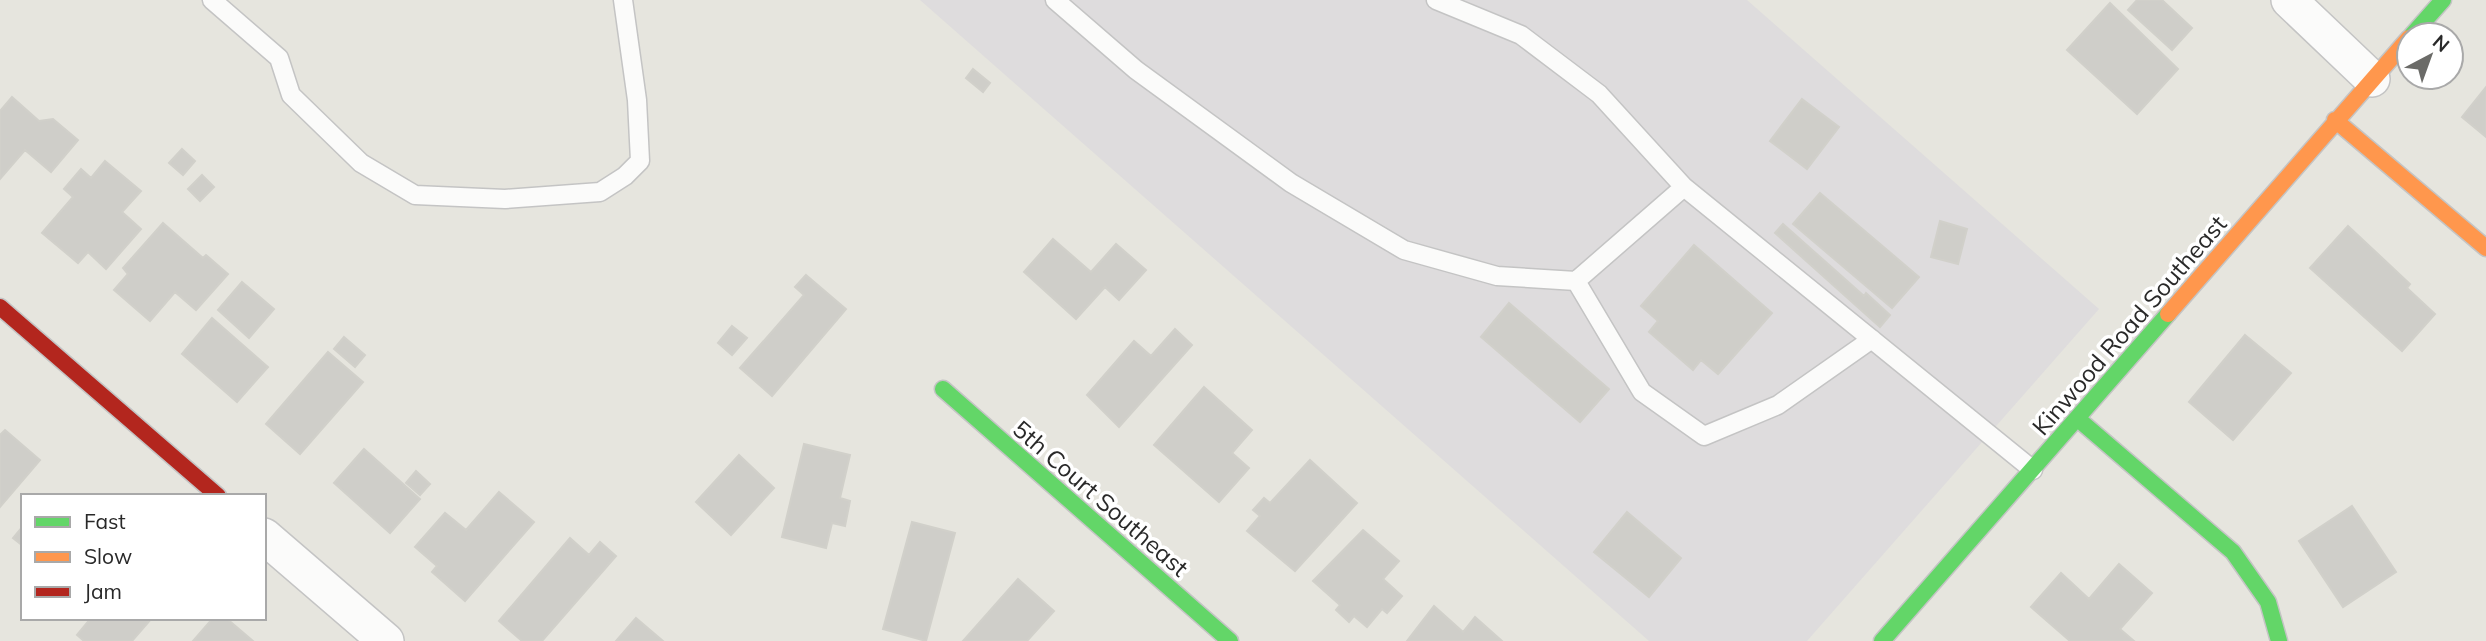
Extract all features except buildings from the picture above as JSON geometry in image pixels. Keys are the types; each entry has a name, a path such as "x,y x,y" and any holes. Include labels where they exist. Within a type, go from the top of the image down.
{"street":[{"path":"2289,0 2372,79"},
{"name":"Kinwood Road Southeast","path":"2424,21 2443,0"},
{"name":"Kinwood Road Southeast","path":"1882,641 2395,53"},
{"path":"2335,120 2486,248"},
{"path":"0,307 216,494"},
{"name":"5th Court Southeast","path":"943,389 1230,641"},
{"path":"2078,419 2233,552 2268,601 2279,641"},
{"path":"266,538 386,641"}],"lane":[{"path":"212,0 279,58 291,95 361,163 415,195 505,199 600,192 625,176 640,161 636,100 623,0"},
{"path":"1055,0 1059,7 1136,70 1291,183 1404,250 1497,276 1576,281 1684,187"},
{"path":"1436,0 1521,35 1599,94 1684,187 2033,470"},
{"path":"1576,281 1642,392 1704,436 1778,405 1872,339"}],"shaded area":[{"path":"920,0 1747,0 2099,309 1807,641 1649,641"}],"traffic: fast":[{"path":"2424,21 2443,0"},
{"path":"1882,641 2168,314"},
{"path":"943,389 1230,641"},
{"path":"2078,419 2233,552 2268,602 2279,641"}],"traffic: slow":[{"path":"2168,314 2395,54"},
{"path":"2335,120 2486,248"}],"traffic: jam":[{"path":"0,307 216,494"}]}
